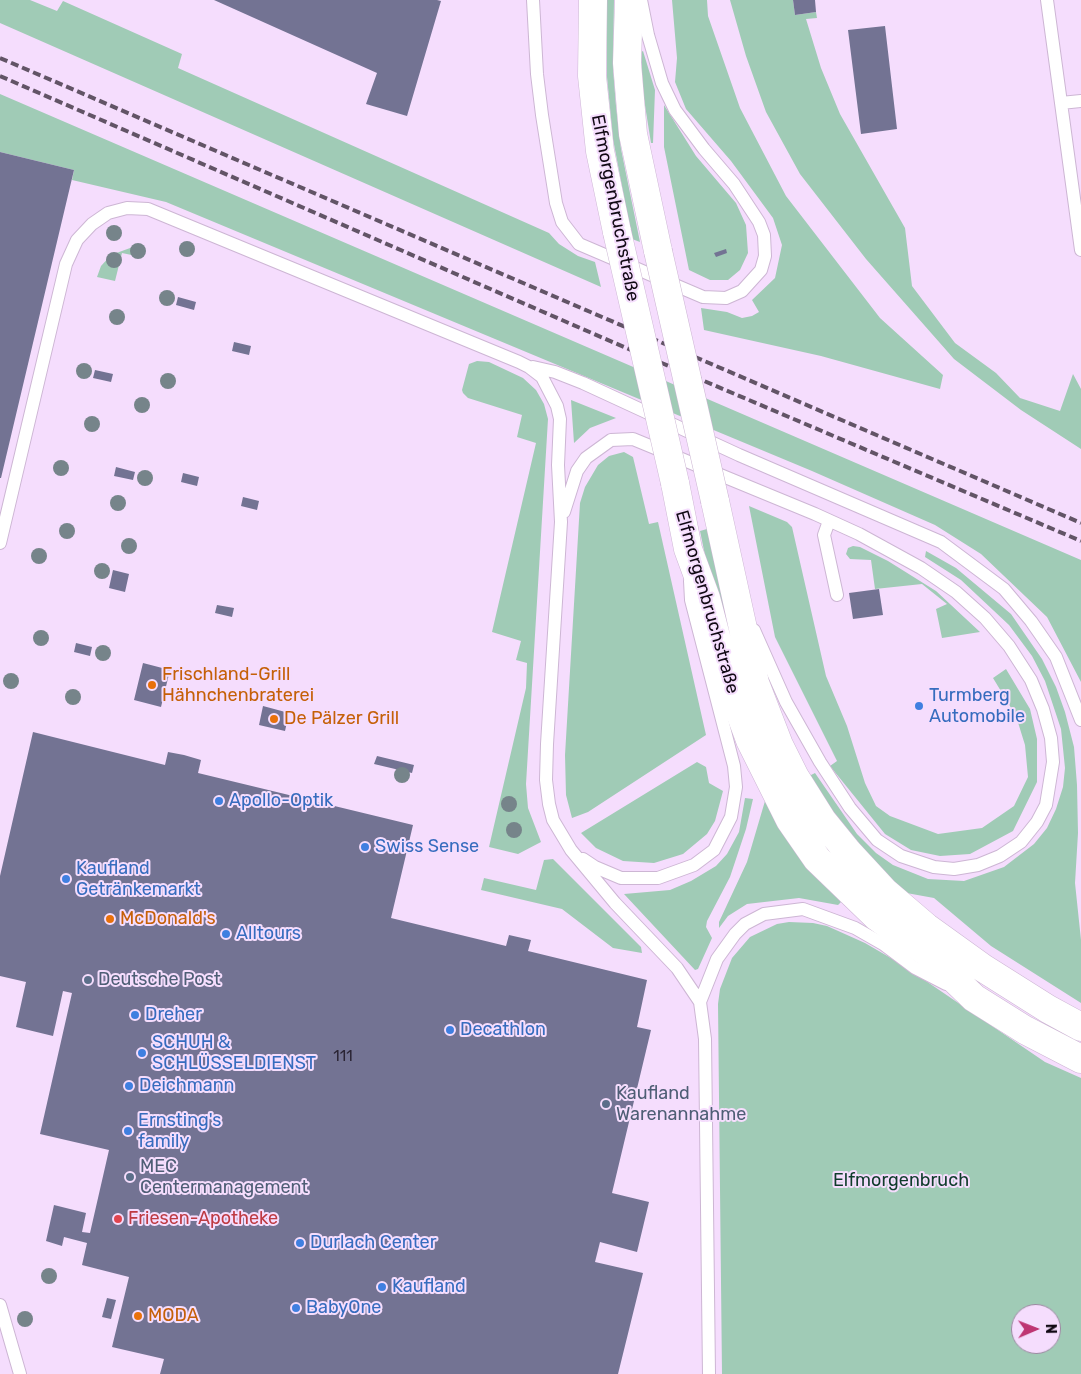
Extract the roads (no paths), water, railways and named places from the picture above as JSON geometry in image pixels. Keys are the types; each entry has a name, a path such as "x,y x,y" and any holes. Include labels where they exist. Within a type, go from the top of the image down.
{"main road":[{"name":"Elfmorgenbruchstraße","path":"593,0 592,76 600,152 675,483 688,549 706,598 726,674 750,740 790,820 817,859 840,882 876,916 925,951 974,998 1024,1030 1081,1059"},
{"name":"Elfmorgenbruchstraße","path":"629,0 627,63 633,134 754,683 779,745 795,777 827,827 885,892 926,927 983,968 1048,1010 1081,1027"}],"lane":[{"path":"533,0 537,74 556,203 562,222 579,244 704,297 726,298 742,290 761,270 766,246 759,222 734,184 704,149 675,110 662,83 648,35 641,0"},
{"path":"1047,0 1081,248"},
{"path":"1061,103 1081,101"},
{"path":"0,542 66,264 76,240 92,224 108,213 127,208 148,209 529,367 555,372 576,380 739,455 941,542 1004,589 1031,620 1056,656 1081,720"},
{"path":"529,367 542,378 550,389 560,419 558,465 561,522 546,780 553,820 571,850 615,903 678,968 700,1002 705,1038 709,1374"},
{"path":"561,522 577,471 586,458 610,440 624,438 738,481 859,534 921,568 956,592 991,625 1009,646 1031,680 1043,709 1051,738 1053,762 1046,805 1037,822 1021,842 1000,856 978,865 954,869 934,867 901,856 878,840 861,823 820,762 786,702 736,595"},
{"path":"829,521 824,535 837,595"},
{"path":"571,850 595,867 621,878 658,878 694,865 714,850 731,817 736,787 734,766 691,600 688,549"},
{"path":"700,1002 717,959 744,924 764,914 803,909 855,928 883,944 915,968 974,998"},
{"path":"0,1305 20,1374"}],"railway":[{"path":"0,58 1081,523"},
{"path":"0,76 624,347 1081,541"}],"place":[{"name":"Frischland-Grill Hähnchenbraterei","path":"152,685"},
{"name":"Turmberg Automobile","path":"919,706"},
{"name":"De Pälzer Grill","path":"274,719"},
{"name":"Apollo-Optik","path":"219,801"},
{"name":"Swiss Sense","path":"365,847"},
{"name":"Kaufland Getränkemarkt","path":"66,879"},
{"name":"McDonald's","path":"110,919"},
{"name":"Alltours","path":"226,934"},
{"name":"Deutsche Post","path":"88,980"},
{"name":"Dreher","path":"135,1015"},
{"name":"Decathlon","path":"450,1030"},
{"name":"SCHUH & SCHLÜSSELDIENST","path":"142,1053"},
{"name":"Deichmann","path":"129,1086"},
{"name":"Kaufland Warenannahme","path":"606,1104"},
{"name":"Ernsting's family","path":"128,1131"},
{"name":"MEC Centermanagement","path":"130,1177"},
{"name":"Friesen-Apotheke","path":"118,1219"},
{"name":"Durlach Center","path":"300,1243"},
{"name":"Kaufland","path":"382,1287"},
{"name":"BabyOne","path":"296,1308"},
{"name":"MODA","path":"138,1316"}],"park label":[{"name":"Elfmorgenbruch","path":"901,1181"}]}
